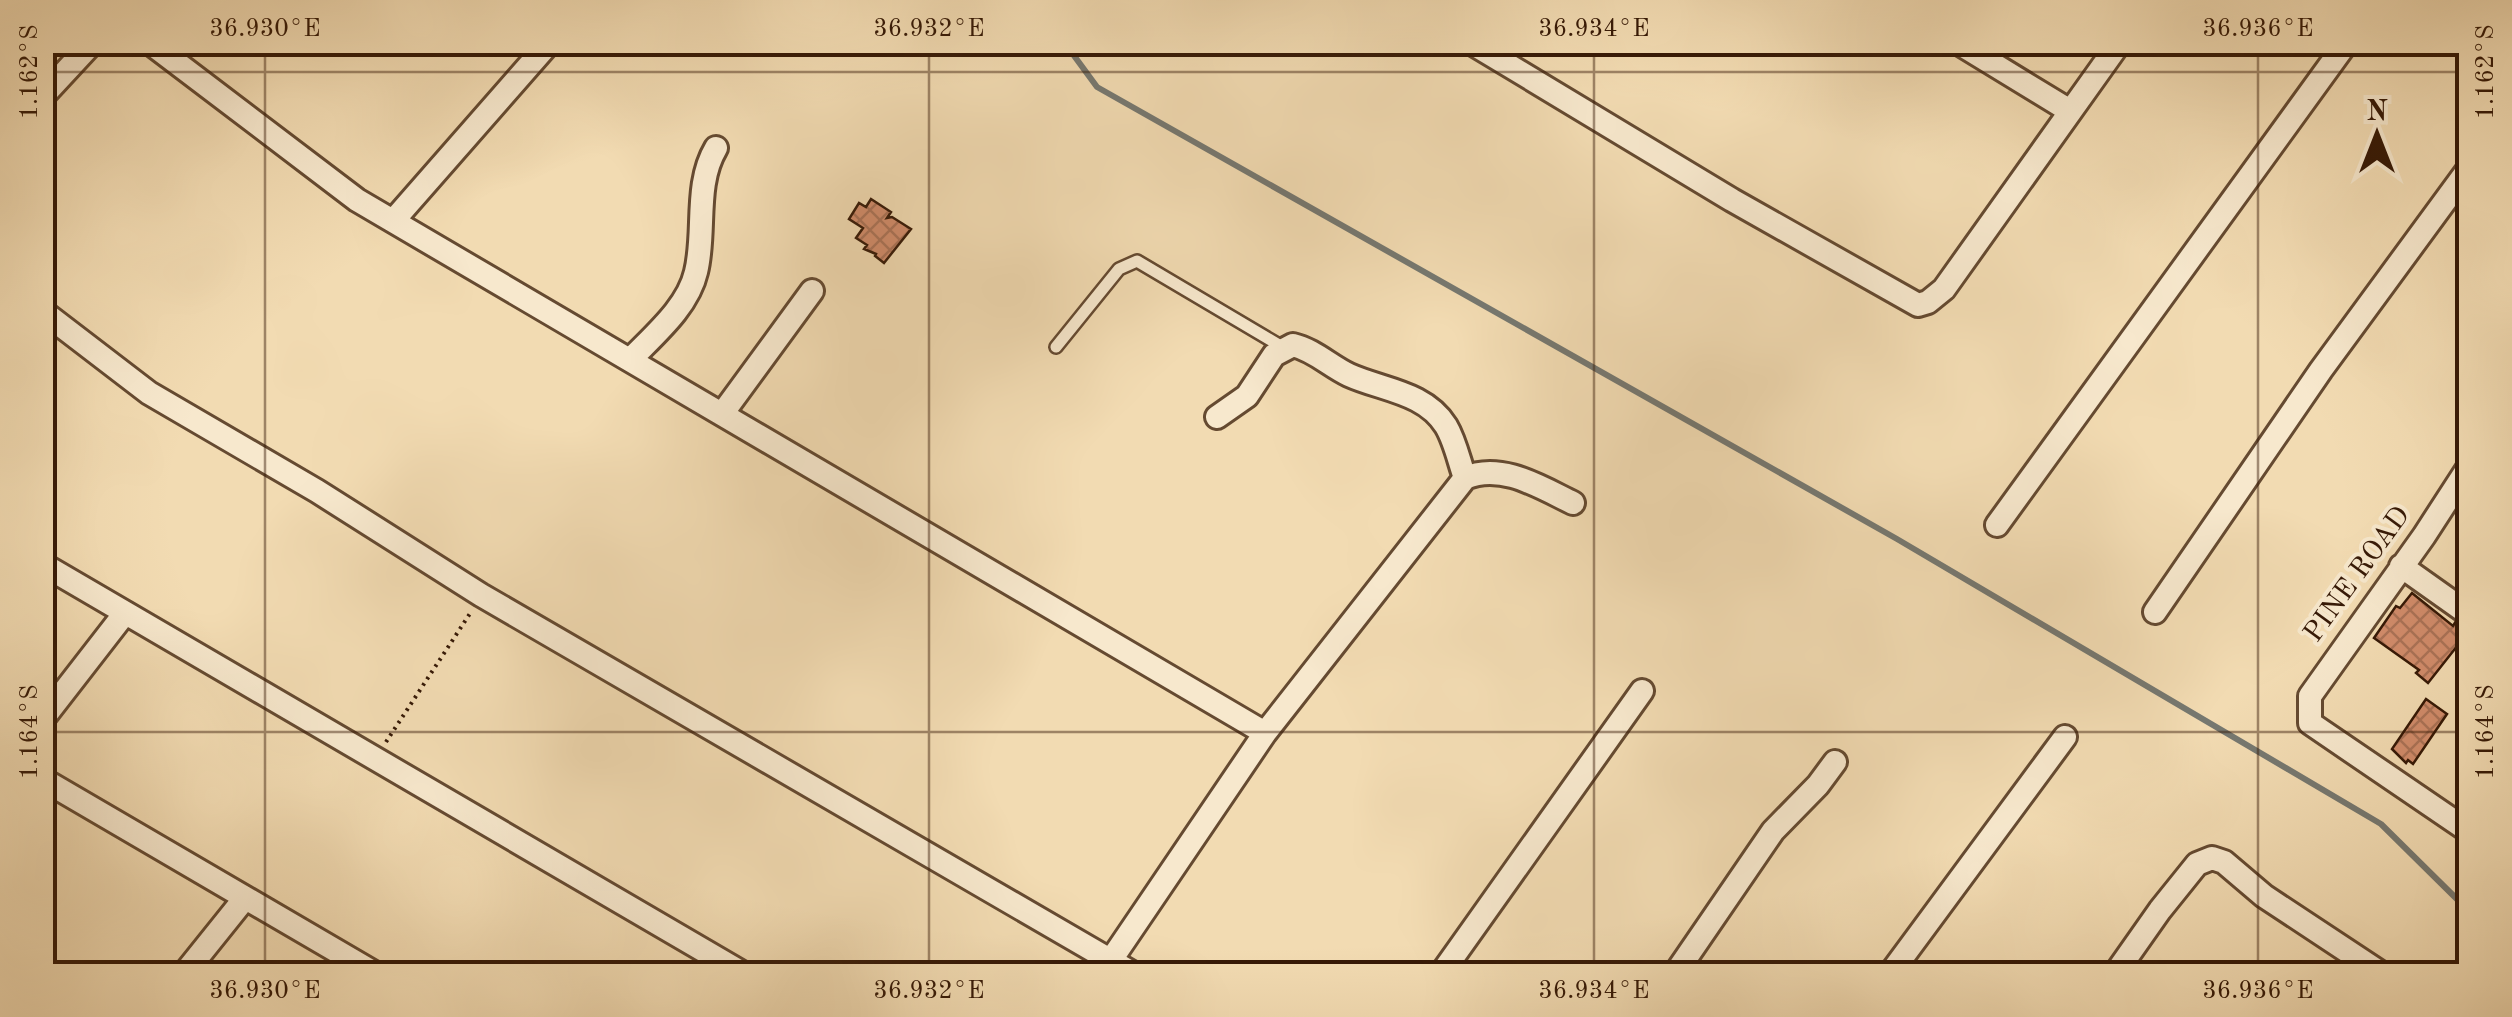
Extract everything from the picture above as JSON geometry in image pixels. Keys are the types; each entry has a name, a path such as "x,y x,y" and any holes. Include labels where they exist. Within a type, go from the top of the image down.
{"street":[{"path":"42,96 92,42"},
{"path":"149,42 326,178 393,221 1265,733"},
{"path":"393,221 548,42"},
{"path":"1470,42 1732,200 1918,305 1944,289 2120,42"},
{"path":"1957,42 2070,111"},
{"path":"1996,525 2346,42"},
{"path":"630,360 672,316 695,276 703,179 716,148"},
{"path":"2155,612 2322,370 2470,167"},
{"path":"722,414 812,291"},
{"path":"42,310 148,393 317,491 482,595 1134,974"},
{"path":"1216,417 1247,396 1274,355 1284,348 1304,347 1353,377 1410,397 1434,411 1452,439 1465,478"},
{"name":"PINE ROAD","path":"2470,465 2310,696 2310,724 2470,832"},
{"path":"1110,960 1265,733 1465,478 1492,471 1539,486 1573,503"},
{"path":"42,564 744,974"},
{"path":"2402,566 2470,615"},
{"path":"42,720 125,613"},
{"path":"1441,974 1642,691"},
{"path":"1890,974 2065,737"},
{"path":"1674,974 1773,831 1835,762"},
{"path":"42,780 376,974"},
{"path":"2116,974 2197,864 2212,858 2224,862 2264,896 2382,974"},
{"path":"184,974 245,898"}],"lane":[{"path":"1056,347 1119,269 1138,261 1284,348"}],"path":[{"path":"375,759 482,595"}],"building":[{"path":"871,199 891,212 887,218 911,229 884,263 864,249 867,245 856,238 863,228 849,219 859,203 866,207"},
{"path":"2412,593 2453,626 2456,621 2469,631 2428,683 2416,673 2419,670 2374,638 2396,606 2400,608"},
{"path":"2426,699 2447,714 2413,764 2408,760 2406,763 2392,749"}],"waterway":[{"path":"1064,42 1097,87 1897,539 2381,824 2470,912"}]}
